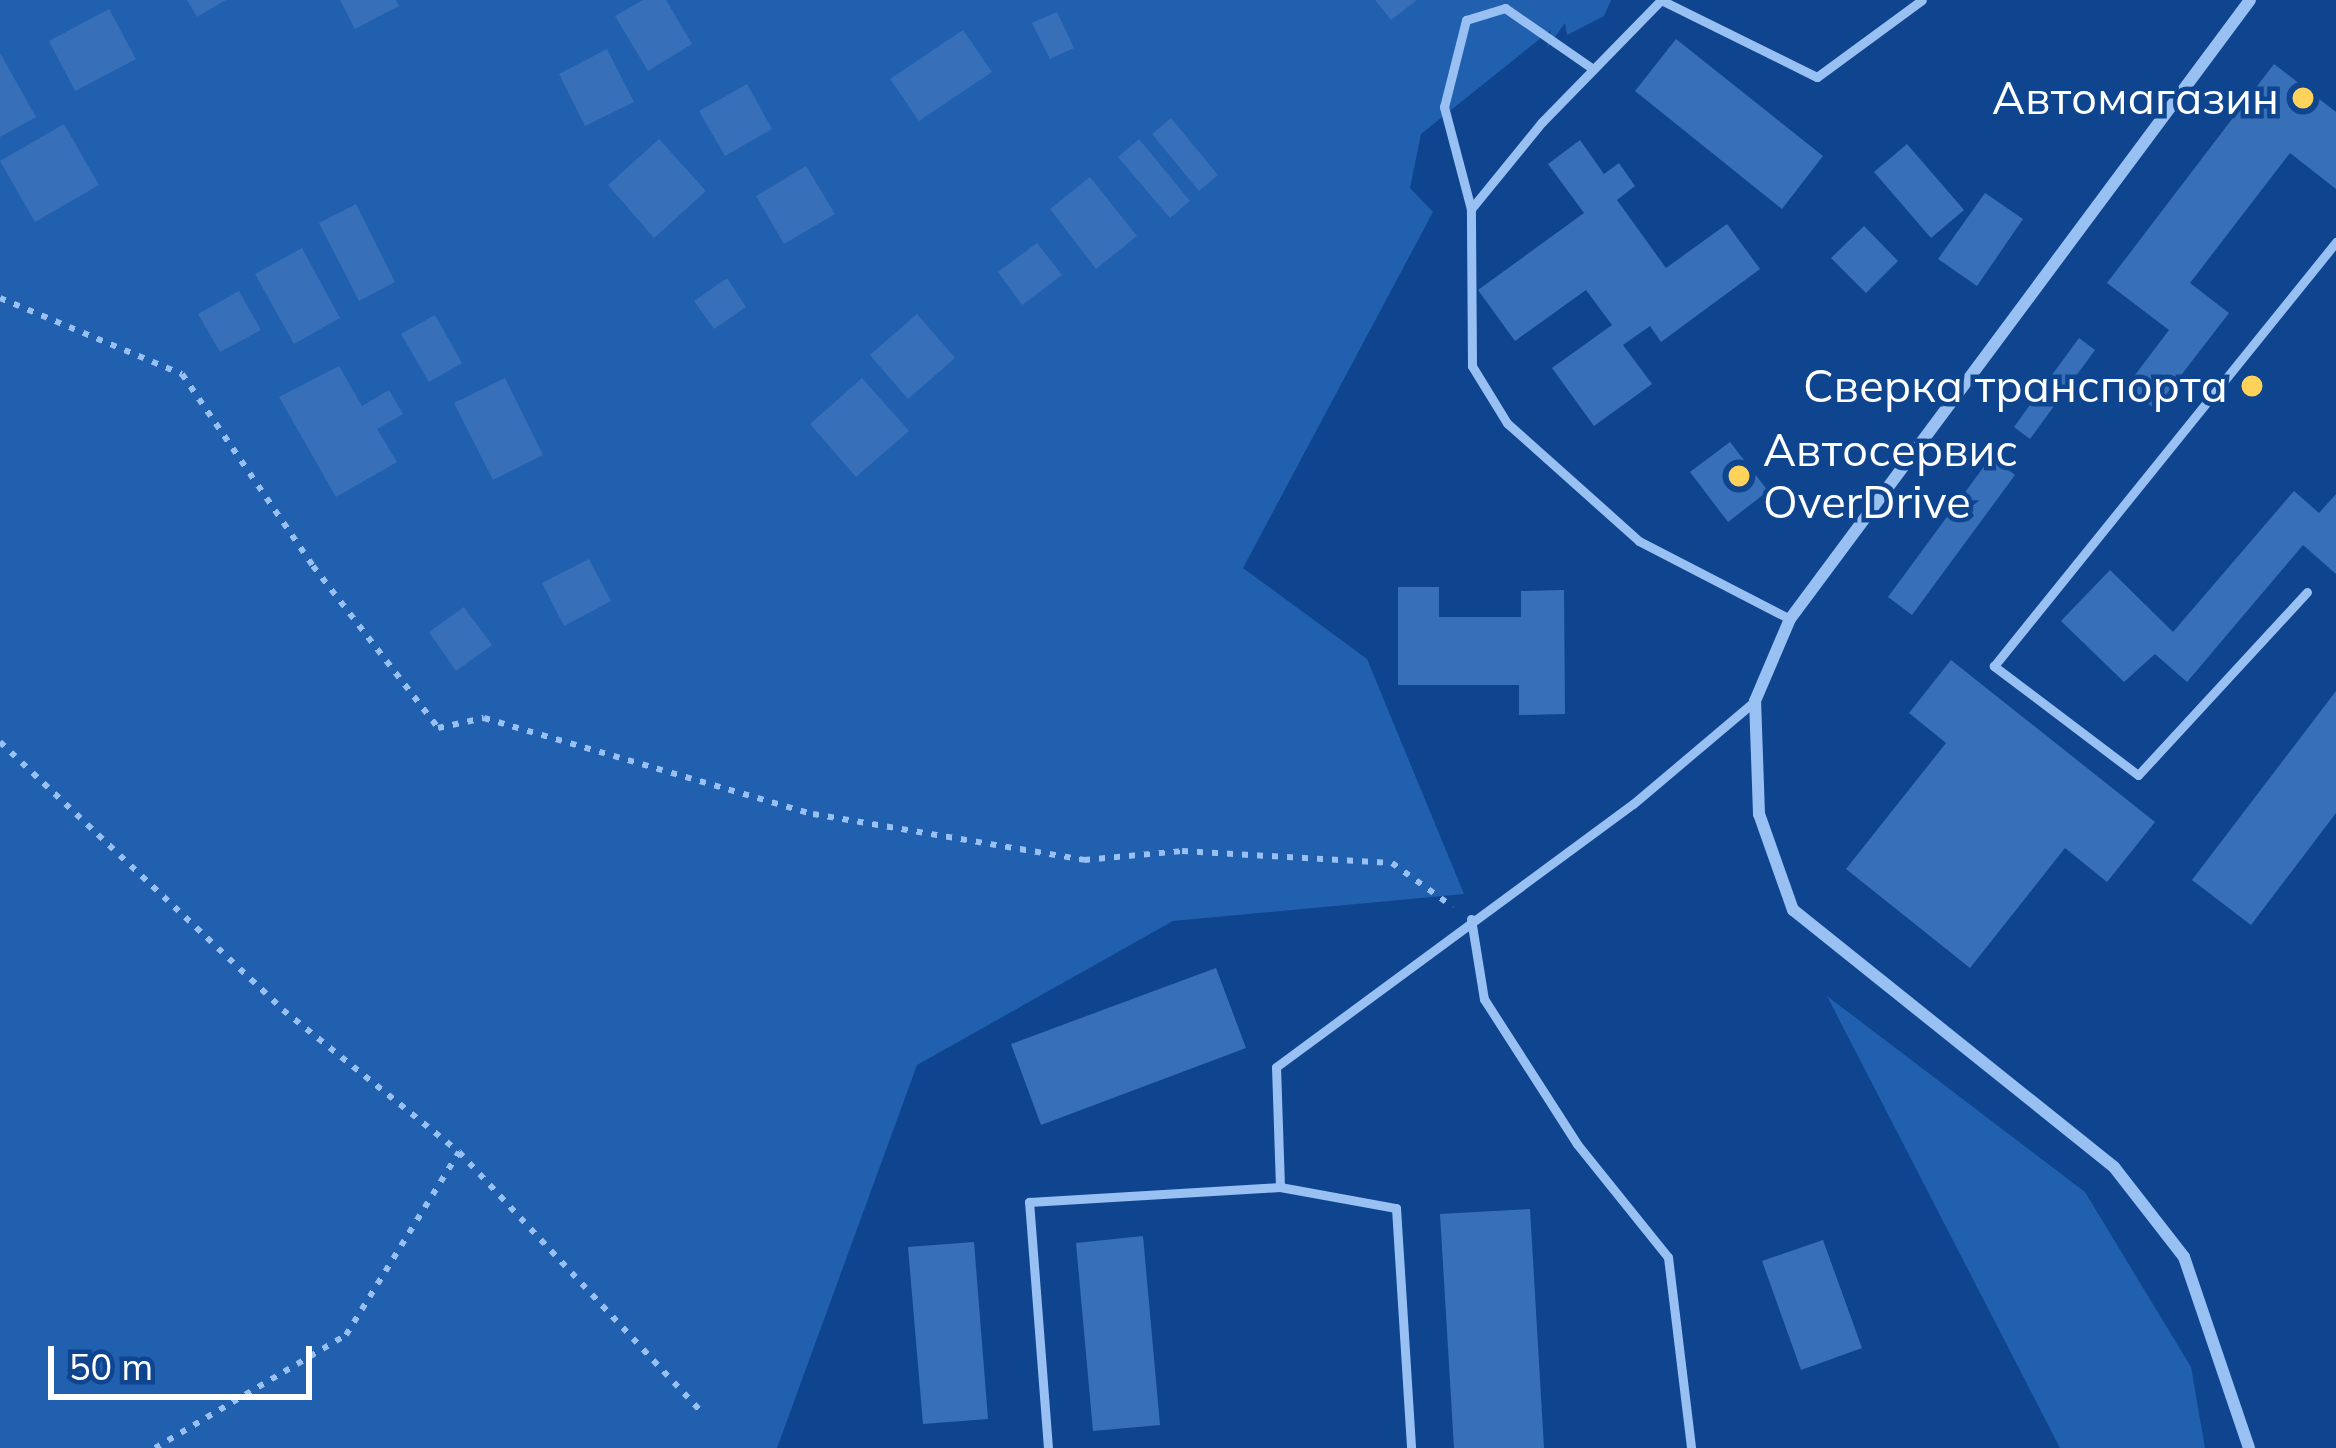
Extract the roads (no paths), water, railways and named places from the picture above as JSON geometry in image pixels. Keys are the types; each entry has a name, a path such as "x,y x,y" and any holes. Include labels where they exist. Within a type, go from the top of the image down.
{"street":[{"path":"2249,1448 2184,1257 2114,1167 1792,910 1759,814 1755,700 1790,619 2250,0"}],"lane":[{"path":"1472,209 1593,69 1661,0 1817,77 1922,0"},
{"path":"1593,69 1505,8 1466,20 1444,107 1472,209 1472,366 1507,423 1639,541 1790,619"},
{"path":"2306,592 2138,776 1994,666 2336,242"},
{"path":"1280,1187 1276,1066 1633,804 1755,700"},
{"path":"1471,920 1484,999 1577,1144 1668,1257 1691,1448"},
{"path":"1048,1448 1029,1202 1280,1187 1396,1208 1411,1448"}],"place":[{"name":"Автомагазин","path":"2303,98"},
{"name":"Сверка транспорта","path":"2252,386"},
{"name":"Автосервис OverDrive","path":"1739,476"}]}
